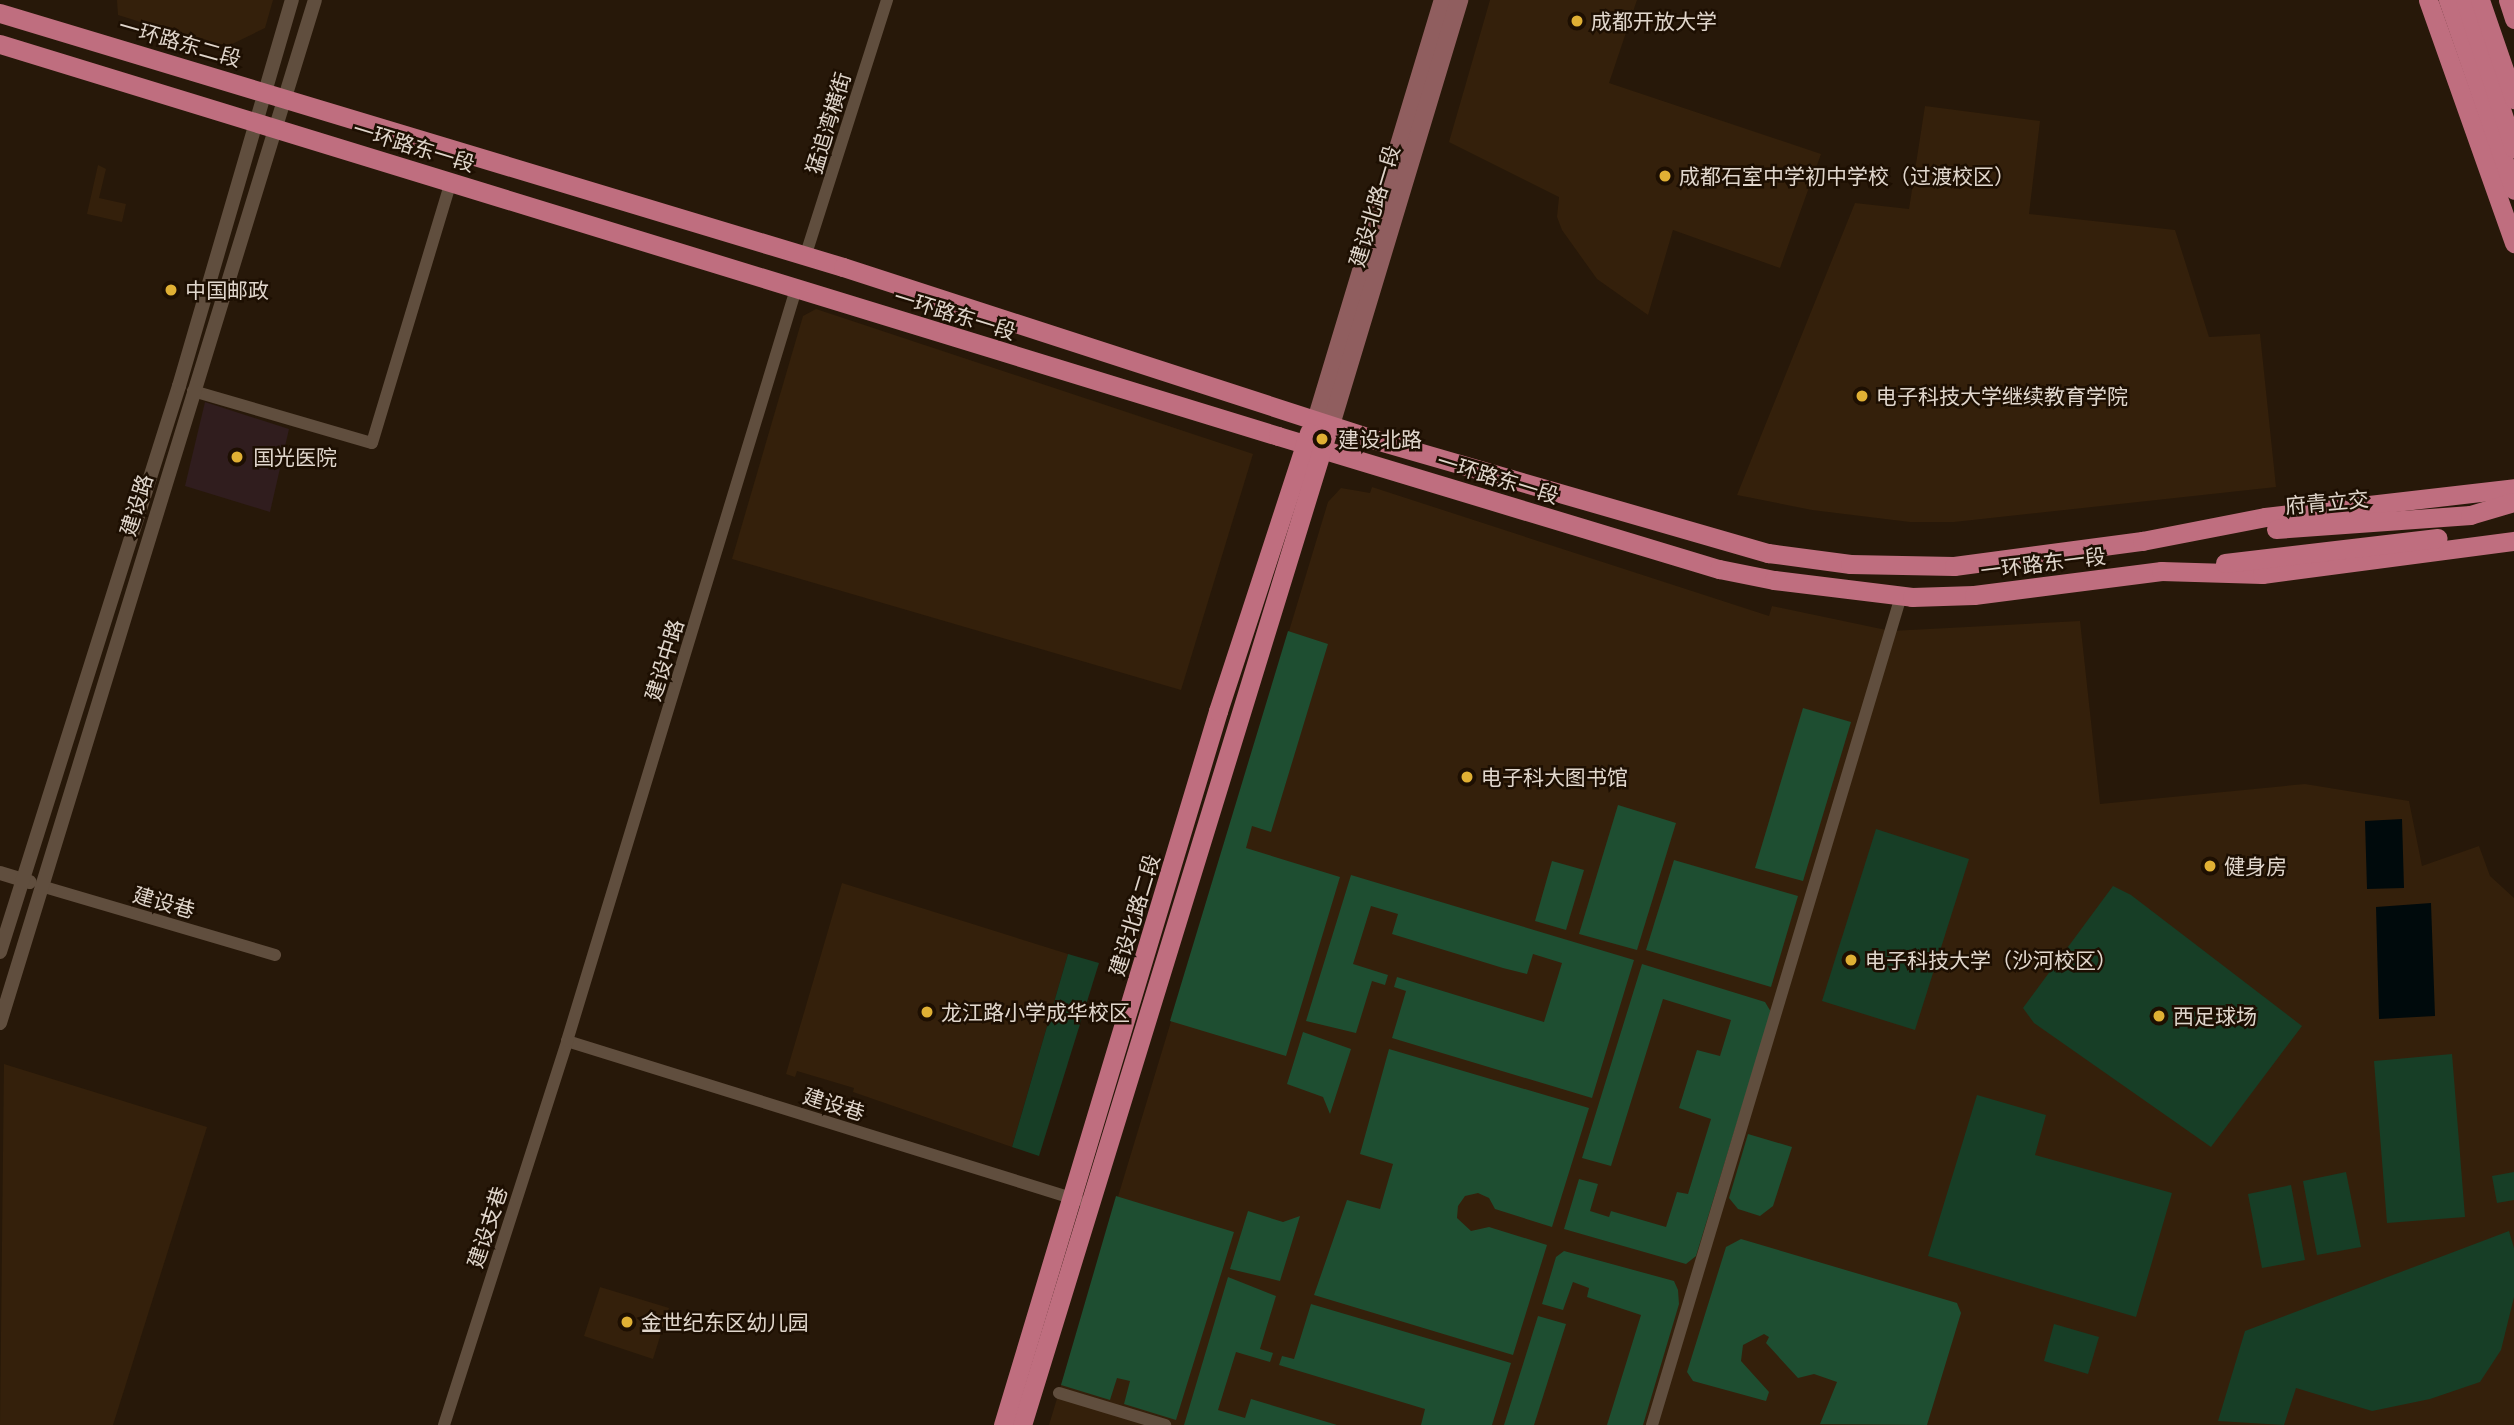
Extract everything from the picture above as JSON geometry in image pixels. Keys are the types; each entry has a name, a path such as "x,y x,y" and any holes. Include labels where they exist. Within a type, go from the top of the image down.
{"main road":[{"name":"建设北路一段","path":"1324,422 1443,0"},
{"name":"建设北路一段","path":"1324,422 1460,0"},
{"path":"2428,0 2514,243"},
{"path":"2448,0 2514,190"},
{"path":"2465,0 2514,148"},
{"path":"2480,0 2514,99"},
{"path":"2489,0 2514,70"},
{"path":"2508,0 2514,19"},
{"name":"一环路东二段","path":"0,13 275,94"},
{"path":"0,44 266,124"},
{"name":"一环路东一段","path":"275,94 806,257 1411,450 1768,553 1850,564 1954,566 2142,541 2265,517 2514,488"},
{"name":"一环路东一段","path":"266,124 796,289 1719,569 1838,590 1901,596 1974,595 2161,571 2262,573 2514,544"},
{"name":"建设北路二段","path":"1022,1425 1081,1201 1311,445 1324,422"},
{"path":"1403,473 1411,450"},
{"name":"府青立交","path":"2142,541 2470,514 2514,502"},
{"path":"2161,571 2383,543 2483,537 2514,544"},
{"name":"建设北路二段","path":"1003,1425 1081,1201"}],"street":[{"name":"建设路","path":"275,94 292,0"},
{"name":"建设路","path":"0,952 275,94 315,0"},
{"name":"猛追湾横街","path":"806,257 887,0"},
{"name":"建设路","path":"0,1023 193,390 266,124"},
{"path":"193,390 372,443 451,182"},
{"name":"建设中路","path":"567,1041 796,289"},
{"path":"1652,1425 1901,596"},
{"path":"0,873 41,886"},
{"name":"建设巷","path":"41,886 275,955"},
{"name":"建设巷","path":"567,1041 1081,1201"},
{"name":"建设支巷","path":"444,1425 567,1041"},
{"path":"1059,1393 1165,1425"}],"shaded area":[{"path":"117,0 273,0 265,28 224,48 118,15"},
{"name":"成都石室中学初中学校（过渡校区）","path":"1490,0 1637,0 1609,83 1821,154 1780,268 1673,230 1648,315 1597,279 1562,230 1557,217 1559,197 1449,142"},
{"path":"1925,106 2040,121 2029,214 2175,230 2209,337 2260,334 2276,487 1954,522 1910,522 1812,510 1737,495 1855,203 1909,209"},
{"path":"98,165 106,169 99,198 126,204 122,222 87,214"},
{"path":"816,309 1253,454 1181,690 732,559 803,316"},
{"name":"国光医院","path":"205,402 289,429 270,512 185,486"},
{"name":"电子科技大学（沙河校区）","path":"1372,487 1769,616 1772,606 1891,631 2080,621 2100,804 2305,784 2409,801 2422,866 2479,846 2490,876 2514,898 2514,1425 1049,1425 1328,502 1341,488 1370,493"},
{"path":"2402,819 2404,888 2367,889 2365,821"},
{"name":"龙江路小学成华校区","path":"842,883 1068,954 1012,1147 853,1092 854,1088 797,1071 795,1077 786,1074"},
{"path":"2431,903 2435,1016 2379,1019 2376,907"},
{"path":"4,1064 207,1127 113,1425 0,1425"},
{"name":"金世纪东区幼儿园","path":"600,1287 669,1308 653,1359 584,1336"}],"green space":[{"path":"1288,631 1328,644 1271,832 1252,826 1246,848 1340,877 1286,1056 1170,1021"},
{"path":"1803,708 1851,722 1803,881 1755,868"},
{"path":"1618,805 1676,823 1637,950 1579,934"},
{"path":"1876,829 1969,859 1915,1030 1822,1001"},
{"path":"1674,860 1798,896 1771,987 1646,950"},
{"path":"1552,861 1584,870 1566,930 1535,921"},
{"path":"1351,875 1634,960 1592,1098 1392,1038 1406,991 1394,987 1397,977 1544,1022 1562,963 1533,954 1527,974 1503,968 1392,934 1398,914 1371,906 1353,964 1388,975 1385,985 1372,981 1356,1033 1306,1021"},
{"name":"西足球场","path":"2113,886 2131,895 2302,1026 2211,1147 2034,1023 2023,1008"},
{"path":"1068,954 1099,963 1039,1156 1012,1147"},
{"path":"1642,964 1765,1002 1771,1012 1696,1256 1686,1264 1564,1229 1579,1179 1598,1184 1590,1211 1609,1217 1611,1211 1666,1227 1677,1192 1688,1194 1711,1119 1679,1108 1697,1050 1720,1056 1731,1020 1663,999 1611,1166 1582,1158"},
{"path":"1303,1032 1351,1049 1330,1114 1323,1097 1287,1084"},
{"path":"1389,1049 1589,1108 1552,1227 1495,1209 1489,1198 1478,1193 1465,1196 1458,1206 1457,1218 1471,1231 1489,1227 1547,1245 1513,1355 1314,1295 1347,1200 1380,1209 1393,1164 1360,1154"},
{"path":"2452,1054 2465,1217 2387,1223 2374,1061"},
{"path":"1977,1095 2046,1115 2035,1155 2172,1193 2136,1317 1928,1256"},
{"path":"1748,1134 1792,1147 1773,1206 1760,1216 1738,1209 1729,1198"},
{"path":"2346,1172 2361,1247 2317,1255 2303,1181"},
{"path":"2514,1172 2514,1200 2497,1203 2492,1176"},
{"path":"2291,1185 2305,1260 2262,1268 2248,1194"},
{"path":"1116,1196 1234,1232 1176,1420 1124,1404 1130,1381 1117,1378 1110,1400 1061,1385"},
{"path":"1248,1211 1283,1222 1300,1216 1280,1281 1230,1269"},
{"path":"2509,1231 2514,1248 2514,1297 2501,1350 2480,1382 2430,1399 2372,1411 2296,1388 2284,1425 2218,1421 2245,1331"},
{"path":"1741,1239 1957,1303 1961,1313 1927,1425 1820,1424 1837,1382 1814,1374 1798,1378 1766,1343 1769,1337 1764,1334 1743,1345 1741,1361 1769,1392 1766,1401 1693,1381 1687,1372 1726,1247"},
{"path":"1564,1251 1674,1281 1679,1304 1643,1425 1607,1425 1641,1315 1587,1297 1589,1288 1573,1282 1563,1310 1542,1304 1556,1257"},
{"path":"1228,1277 1276,1296 1260,1349 1273,1353 1270,1362 1236,1352 1218,1410 1245,1418 1251,1399 1337,1425 1184,1425"},
{"path":"1311,1304 1511,1363 1492,1425 1421,1425 1425,1409 1279,1365 1282,1356 1294,1359"},
{"path":"1538,1316 1566,1324 1534,1425 1504,1425"},
{"path":"2054,1324 2099,1337 2088,1374 2044,1361"}],"place":[{"name":"成都开放大学","path":"1577,21"},
{"name":"成都石室中学初中学校（过渡校区）","path":"1665,176"},
{"name":"中国邮政","path":"171,290"},
{"name":"电子科技大学继续教育学院","path":"1862,396"},
{"name":"建设北路","path":"1322,439"},
{"name":"国光医院","path":"237,457"},
{"name":"电子科大图书馆","path":"1467,777"},
{"name":"健身房","path":"2210,866"},
{"name":"电子科技大学（沙河校区）","path":"1851,960"},
{"name":"龙江路小学成华校区","path":"927,1012"},
{"name":"西足球场","path":"2159,1016"},
{"name":"金世纪东区幼儿园","path":"627,1322"}]}
